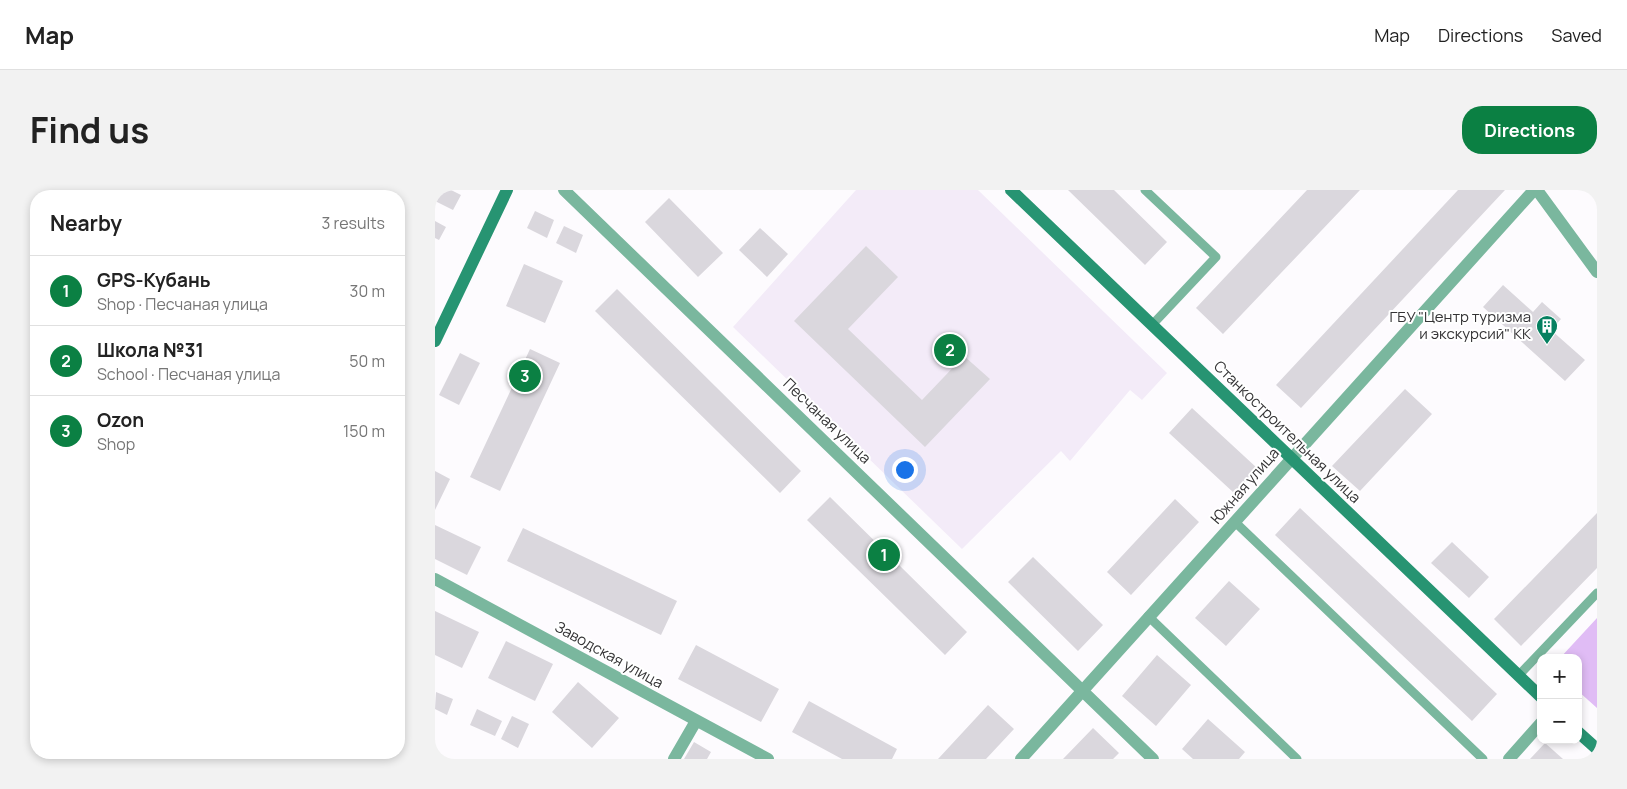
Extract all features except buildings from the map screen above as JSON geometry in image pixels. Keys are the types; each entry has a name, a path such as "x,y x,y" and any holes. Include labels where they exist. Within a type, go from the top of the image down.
{"street":[{"path":"435,341 507,190"},
{"name":"Песчаная улица","path":"564,190 1153,759"},
{"name":"Станкостроительная улица","path":"1011,190 1537,693"},
{"path":"1535,190 1597,272"},
{"name":"Южная улица","path":"1021,759 1148,616 1535,190"},
{"name":"Заводская улица","path":"435,579 768,759"},
{"path":"674,759 695,721"},
{"path":"1509,759 1537,728"},
{"path":"1582,736 1597,749"}],"lane":[{"path":"1145,190 1216,257 1152,325"},
{"path":"1235,522 1483,759"},
{"path":"1519,676 1597,593"},
{"path":"1148,616 1297,759"}],"shaded area":[{"path":"856,190 978,190 1167,373 1142,400 1130,390 1070,461 1061,451 962,549 733,327"},
{"path":"1597,618 1597,708 1582,695 1582,654 1564,654"}],"place":[{"name":"ГБУ \"Центр туризма и экскурсий\" КК","path":"1547,345"},
{"name":"Школа №31","path":"950,350"},
{"name":"Ozon","path":"525,376"},
{"name":"GPS-Кубань","path":"884,555"}]}
